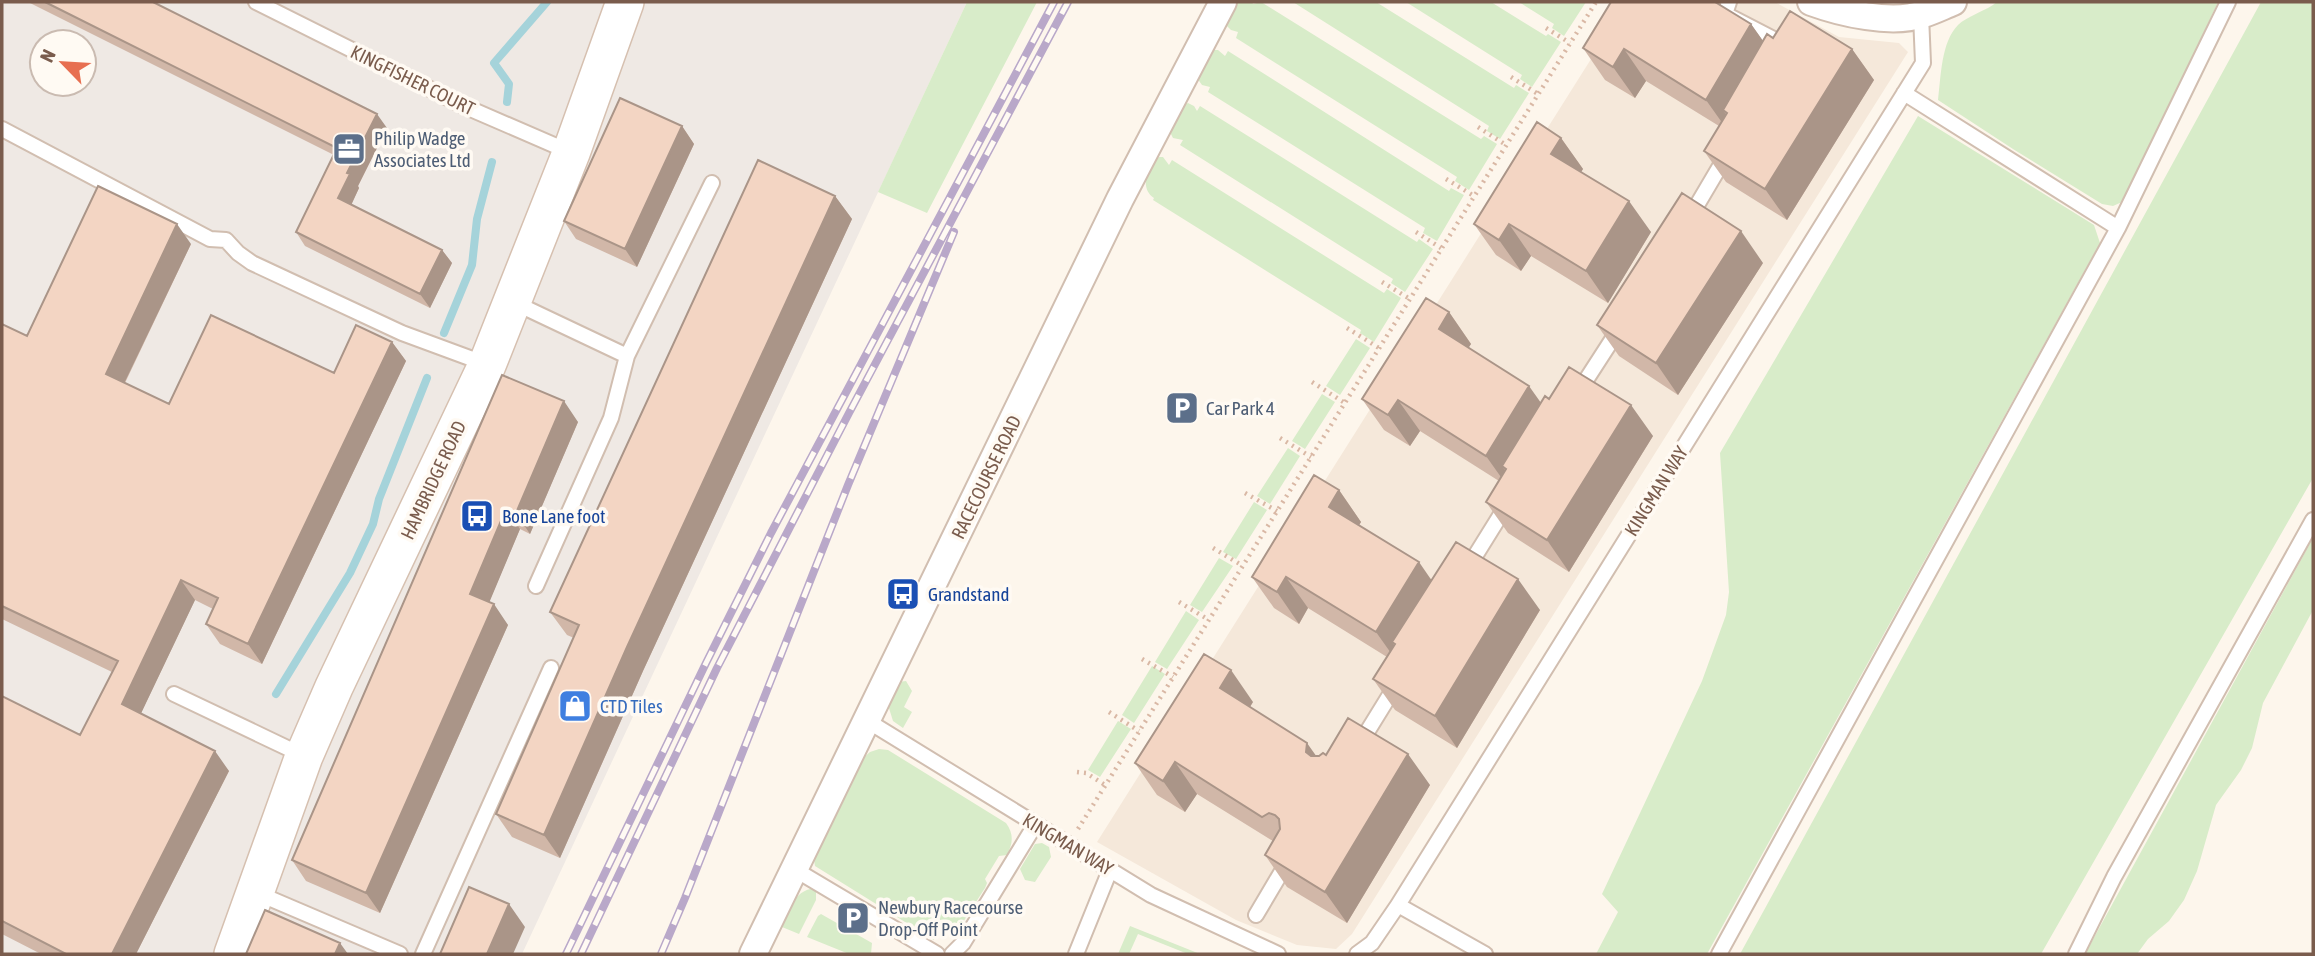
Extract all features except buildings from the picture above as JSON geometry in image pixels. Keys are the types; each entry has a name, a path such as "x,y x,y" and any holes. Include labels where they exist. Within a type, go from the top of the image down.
{"main road":[{"name":"HAMBRIDGE ROAD","path":"233,954 304,756 487,365 513,302 571,153 625,2"}],"street":[{"name":"RACECOURSE ROAD","path":"753,954 1120,200 1223,2"},
{"path":"1809,6 1885,17 1920,15 1953,2"}],"lane":[{"name":"KINGFISHER COURT","path":"256,2 466,107 571,153"},
{"path":"1729,2 1725,14 1788,48"},
{"path":"1718,954 2118,228 2228,2"},
{"name":"KINGMAN WAY","path":"1357,954 1373,943 1398,905 1923,63 1920,15"},
{"path":"1904,93 2118,228"},
{"path":"2,130 210,239 226,240 238,253 252,262 402,334 487,365"},
{"path":"1679,234 1734,141"},
{"path":"536,586 611,418 627,356 712,183"},
{"path":"513,302 627,356"},
{"path":"1568,408 1627,315"},
{"path":"1460,581 1517,490"},
{"path":"2076,954 2114,877 2313,520"},
{"path":"423,954 551,668"},
{"path":"1350,758 1404,672"},
{"path":"174,694 304,756"},
{"name":"KINGMAN WAY","path":"866,719 1151,895 1252,937 1278,954"},
{"path":"952,954 963,943 1035,825"},
{"path":"1256,915 1292,853"},
{"path":"794,869 937,954"},
{"path":"1076,954 1110,870"},
{"path":"255,892 400,954"},
{"path":"1398,905 1485,954"}],"path":[{"path":"1068,845 1595,2"},
{"path":"1546,28 1570,43"},
{"path":"1511,77 1538,94"},
{"path":"1478,127 1506,145"},
{"path":"1446,179 1474,196"},
{"path":"1416,232 1441,248"},
{"path":"1382,282 1410,299"},
{"path":"1347,328 1379,348"},
{"path":"1312,382 1345,402"},
{"path":"1280,438 1311,457"},
{"path":"1245,493 1277,511"},
{"path":"1213,548 1243,566"},
{"path":"1179,602 1209,620"},
{"path":"1142,659 1173,677"},
{"path":"1109,712 1139,731"},
{"path":"1077,772 1086,773 1105,785"}],"shaded area":[{"path":"2,2 967,2 522,954 2,954"},
{"path":"1627,2 1775,2 1839,37 1899,43 1908,52 1352,934 1336,949 1297,945 1236,920 1097,842"}],"green space":[{"path":"967,2 1037,2 927,213 878,192"},
{"path":"1236,2 1261,2 1481,139 1484,136 1497,144 1469,190 1455,181 1457,177 1236,38 1238,32 1226,25"},
{"path":"1293,2 1376,2 1514,88 1516,85 1529,93 1500,139 1487,131 1489,126"},
{"path":"1406,2 1491,2 1546,36 1548,34 1561,42 1532,87 1520,79 1522,75"},
{"path":"1519,2 1586,2 1564,36 1552,28 1554,24"},
{"path":"1997,2 2218,2 2128,195 2122,202 2113,206 2102,204 1938,100 1943,60 1952,32 1962,22"},
{"path":"2261,2 2313,2 2313,478 2041,954 1740,954"},
{"path":"1212,50 1218,50 1225,56 1228,51 1449,191 1451,188 1464,195 1437,241 1423,233 1425,228 1208,92 1210,87 1202,85 1197,78"},
{"path":"1188,103 1197,111 1200,106 1417,242 1419,239 1433,249 1405,292 1391,283 1393,279 1180,145 1183,140 1173,138 1170,132 1181,106"},
{"path":"1918,116 2094,225 2100,243 1707,954 1596,954 1618,912 1602,894 1702,681 1726,615 1729,592 1720,453"},
{"path":"1159,157 1163,157 1169,165 1172,160 1384,293 1387,289 1401,298 1374,342 1360,333 1361,330 1153,200 1147,189 1146,178"},
{"path":"1356,339 1370,348 1340,395 1326,386"},
{"path":"1322,394 1335,402 1305,449 1292,441"},
{"path":"1288,448 1300,456 1270,504 1257,496"},
{"path":"1254,502 1267,510 1236,559 1223,552"},
{"path":"2313,538 2313,610 2263,703 2252,748 2241,770 2216,805 2197,871 2184,900 2169,921 2148,939 2137,954 2085,954"},
{"path":"1219,558 1233,566 1202,612 1190,605"},
{"path":"1186,611 1199,620 1167,669 1155,662"},
{"path":"1152,666 1165,674 1134,723 1122,715"},
{"path":"906,681 912,691 904,707 912,712 903,728 893,721 888,705 898,682"},
{"path":"1118,721 1131,729 1100,777 1088,770"},
{"path":"879,749 888,750 1006,823 1010,831 1011,843 1007,855 999,856 985,879 985,888 956,933 954,928 935,933 934,940 815,866 814,860 862,759"},
{"path":"1042,843 1049,847 1051,857 1035,882 1025,880 1020,869 1035,844"},
{"path":"810,889 816,889 816,900 799,934 782,927 795,899"},
{"path":"821,914 872,943 871,954 849,954 807,937"},
{"path":"1130,926 1200,954 1188,954 1138,934 1129,954 1118,954"}],"waterway":[{"path":"507,102 509,84 494,63 547,2"},
{"path":"444,333 472,265 477,219 492,162"},
{"path":"276,694 350,573 373,524 379,499 427,378"}],"railway":[{"path":"566,954 771,533 1054,2"},
{"path":"581,954 717,668 849,413 1068,2"},
{"path":"661,954 848,485 954,232"}],"place":[{"name":"Philip Wadge Associates Ltd","path":"349,149"},
{"name":"Car Park 4","path":"1182,408"},
{"name":"Bone Lane foot","path":"477,516"},
{"name":"Grandstand","path":"903,594"},
{"name":"CTD Tiles","path":"575,706"},
{"name":"Newbury Racecourse Drop-Off Point","path":"853,918"}]}
